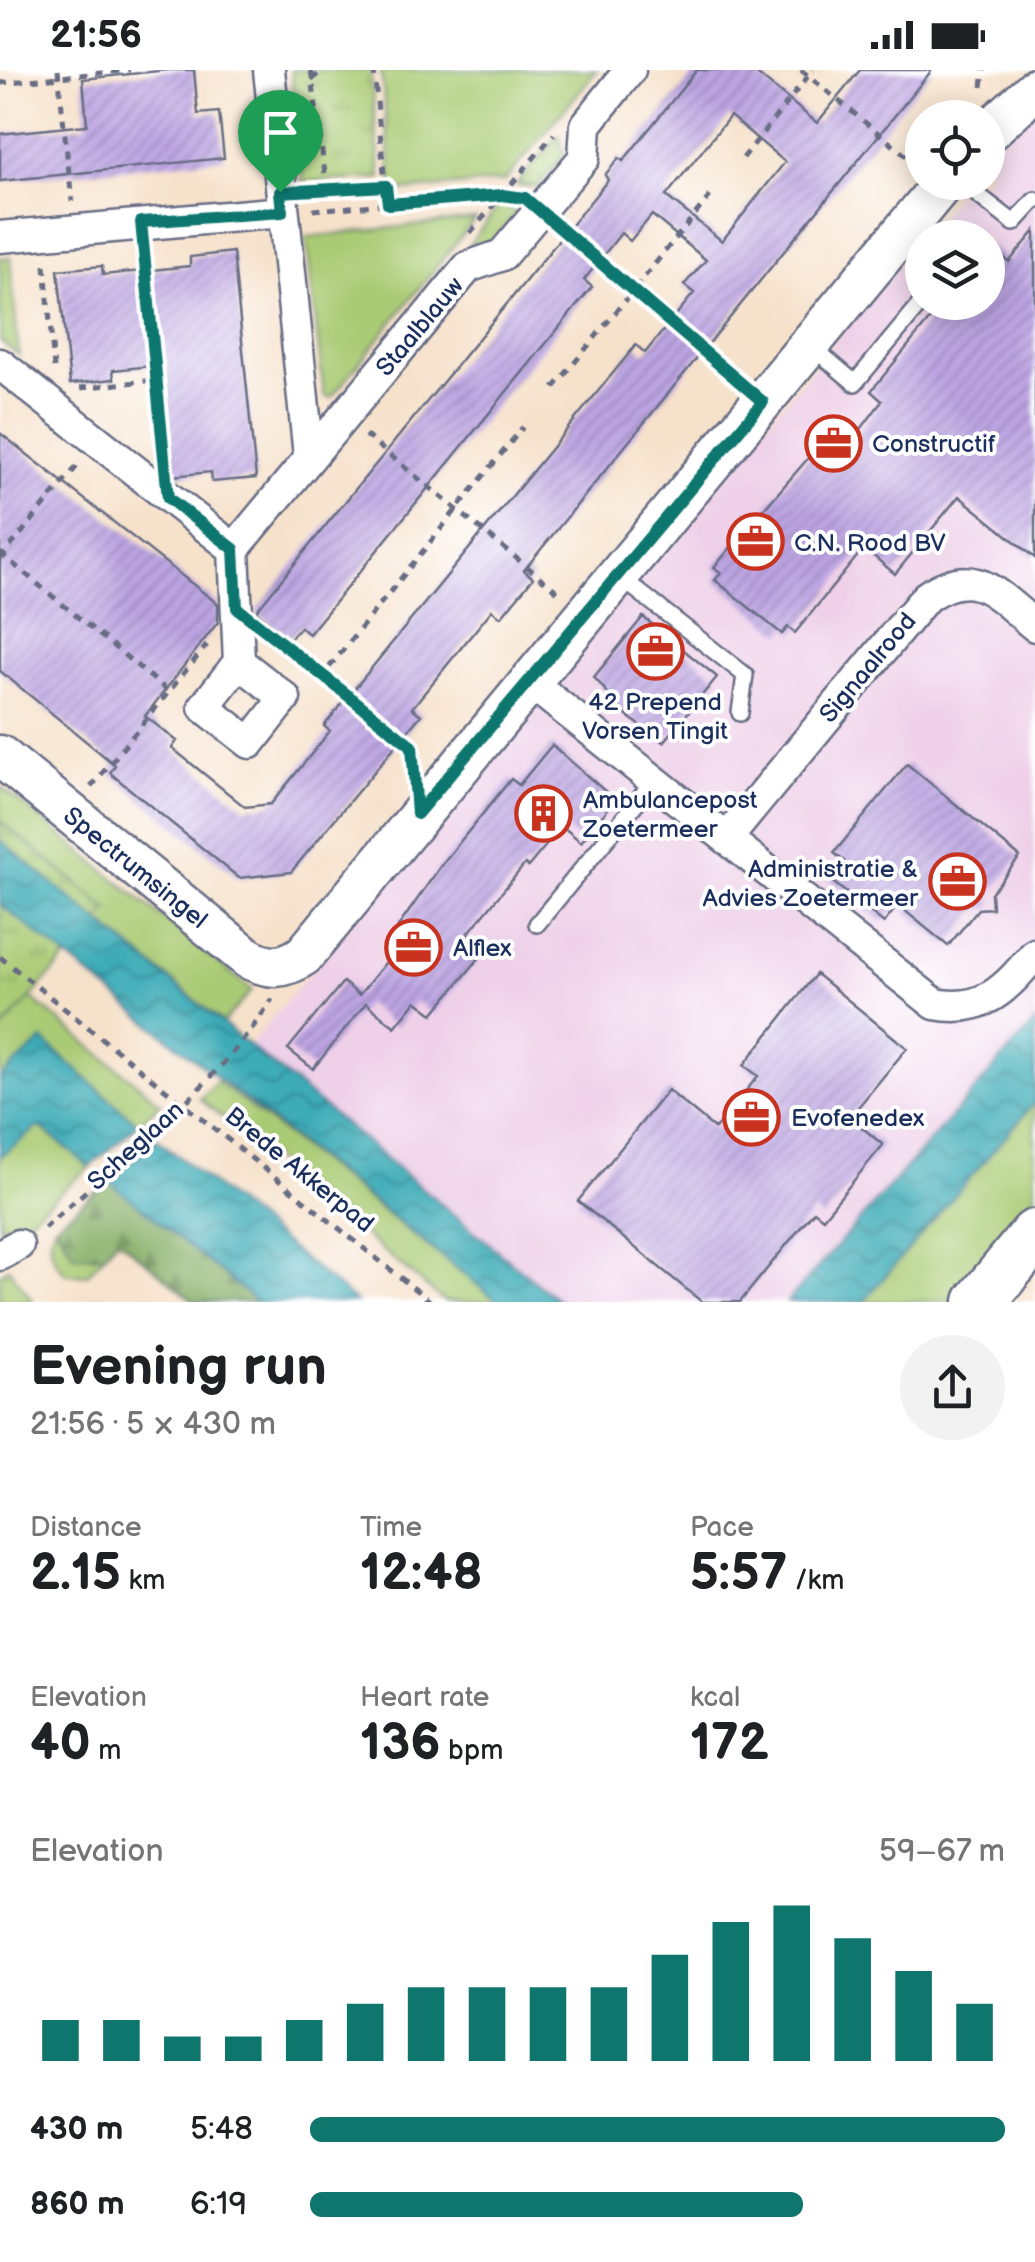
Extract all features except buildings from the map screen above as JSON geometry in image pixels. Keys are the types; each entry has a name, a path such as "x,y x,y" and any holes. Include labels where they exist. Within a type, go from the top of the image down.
{"main road":[{"path":"980,1302 1035,1235"}],"street":[{"path":"269,70 309,456"},
{"name":"Staalblauw","path":"234,549 468,266 502,255 584,158 586,124 630,70"},
{"path":"1003,100 1019,70"},
{"path":"1005,115 1035,89"},
{"path":"417,814 532,683 810,345 919,224 933,200"},
{"path":"0,237 282,202"},
{"path":"0,364 51,397 96,442 234,549 239,662"},
{"name":"Signaalrood","path":"728,837 926,597 948,582 968,580 991,589 1035,626"},
{"path":"532,683 936,1004 958,1009 1001,994 1035,954"},
{"name":"Spectrumsingel","path":"0,756 248,958 278,967 304,955 417,814"}],"lane":[{"path":"984,200 1014,224 1035,200"},
{"path":"810,345 855,382 907,320"},
{"path":"620,576 745,675 740,713"},
{"path":"536,924 654,782"}],"path":[{"path":"0,83 58,73 130,70"},
{"path":"311,70 327,189"},
{"path":"312,80 322,70"},
{"path":"374,70 388,204"},
{"path":"801,70 811,73 905,154"},
{"path":"58,73 75,229"},
{"path":"743,158 811,73"},
{"path":"502,195 565,122 586,124"},
{"path":"282,202 327,189 386,186"},
{"path":"282,202 388,204 502,195 525,198 763,402"},
{"path":"554,388 710,196"},
{"path":"141,222 168,498"},
{"path":"42,232 51,397 156,380"},
{"path":"343,418 588,615"},
{"path":"322,675 523,427"},
{"path":"96,442 1,556 169,692"},
{"path":"70,812 237,608 412,746 417,814"},
{"name":"Brede Akkerpad","path":"0,957 431,1302"},
{"name":"Scheglaan","path":"9,1250 36,1235 184,1101 258,1022"}],"shaded area":[{"path":"1035,100 1035,1022 787,1302 560,1302 249,1046 905,258 905,320 1005,320 1005,220 936,220 953,200 1005,200 1005,136"}],"green space":[{"path":"291,70 370,70 381,178 302,182"},
{"path":"381,70 597,70 505,181 393,192"},
{"path":"559,135 564,155 537,187 516,185"},
{"path":"502,201 516,213 491,245 469,245"},
{"path":"475,219 331,398 324,395 306,237"},
{"path":"10,257 19,355 0,341 0,258"},
{"path":"0,786 252,990 223,1023 0,840"},
{"path":"0,821 109,910 0,1032"},
{"path":"0,973 161,1103 138,1124 43,1041 0,1078"},
{"path":"217,1081 499,1302 445,1302 200,1099"},
{"path":"1035,1102 1035,1204 955,1302 863,1302"},
{"path":"39,1126 90,1167 30,1218 0,1227 0,1157"},
{"path":"109,1181 257,1302 195,1302 118,1239 104,1255 75,1255 55,1225"},
{"path":"55,1225 75,1255 104,1255 87,1275 67,1274 58,1263 51,1245"},
{"path":"8,1268 33,1302 0,1302 0,1274"}],"water":[{"path":"0,840 560,1302 499,1302 0,904"},
{"path":"1035,1022 1035,1102 863,1302 787,1302"},
{"path":"43,1040 138,1124 90,1167 39,1126 0,1157 0,1078"},
{"path":"156,1138 356,1302 257,1302 109,1181"}],"place":[{"name":"Constructif","path":"833,443"},
{"name":"C.N. Rood BV","path":"755,542"},
{"name":"42 Prepend Vorsen Tingit","path":"655,652"},
{"name":"Ambulancepost Zoetermeer","path":"544,813"},
{"name":"Administratie & Advies Zoetermeer","path":"957,882"},
{"name":"Alflex","path":"414,947"},
{"name":"Evofenedex","path":"752,1117"}],"route":[{"path":"386,186 388,204 514,194 525,198 763,402 532,683 417,814 412,746 237,608 234,549 168,498 141,222 282,212 280,192 386,186"}]}
